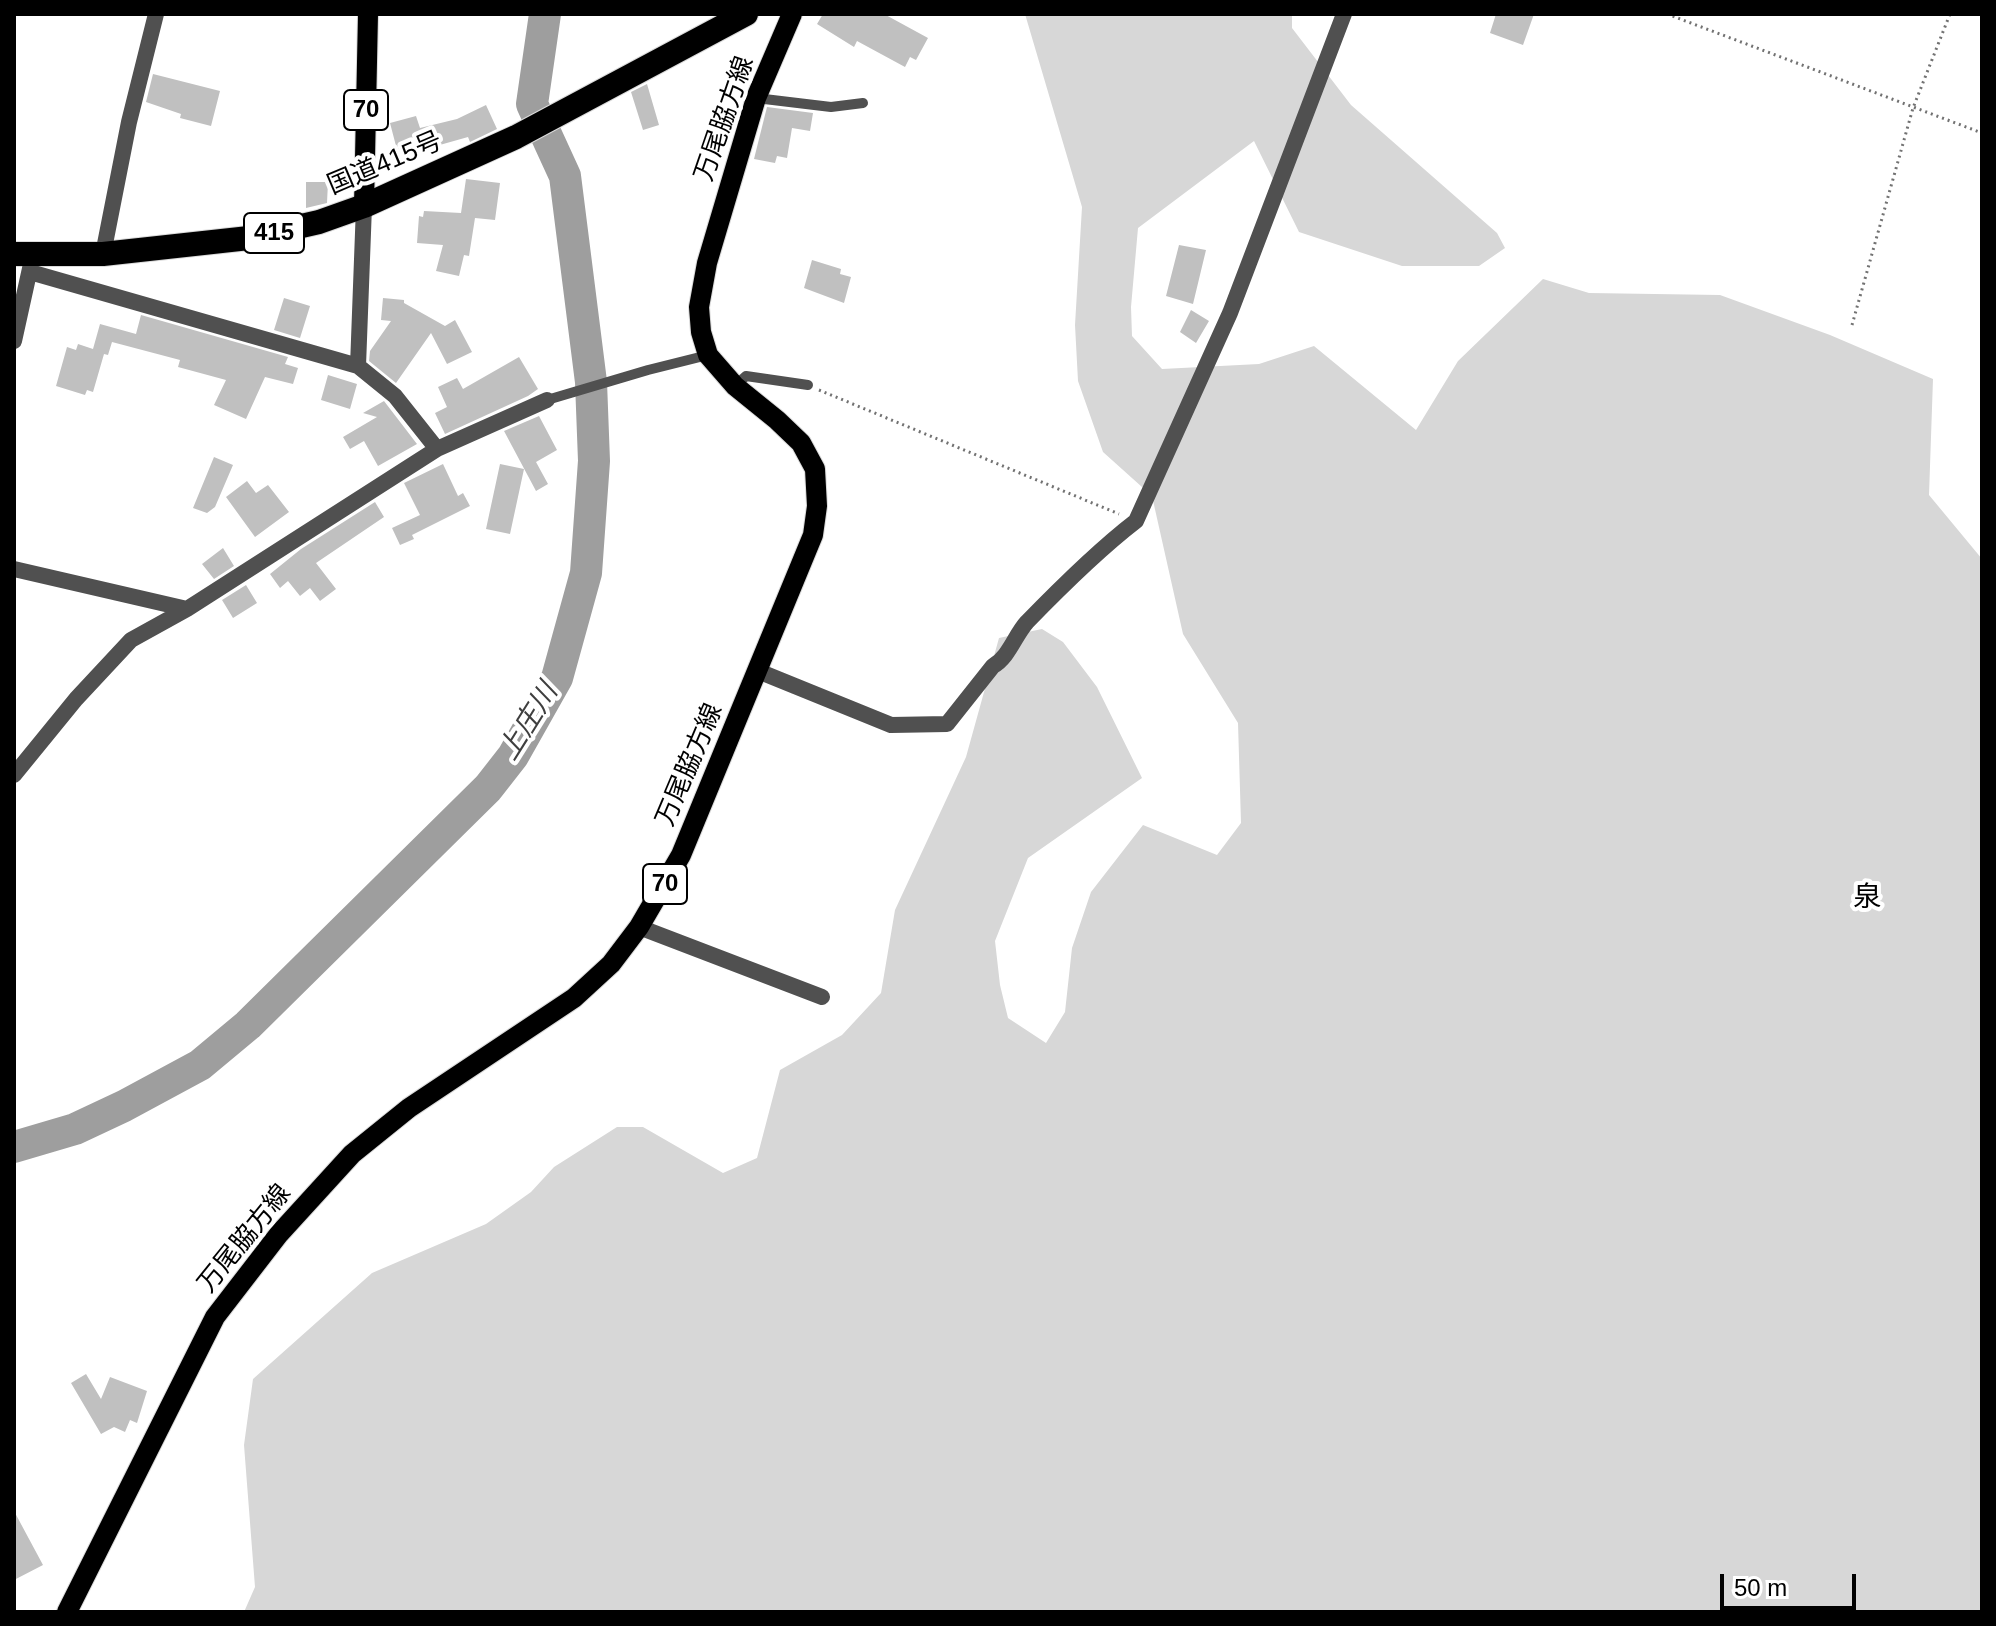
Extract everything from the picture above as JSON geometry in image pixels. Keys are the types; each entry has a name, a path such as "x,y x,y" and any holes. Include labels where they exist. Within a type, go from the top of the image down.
{"highway":[{"name":"国道415号","path":"26,261 249,238 319,222 364,206 516,137 746,14"}],"main road":[{"name":"70","path":"364,206 368,14"},
{"name":"万尾脇方線","path":"67,1612 215,1317 279,1234 352,1154 409,1108 574,998 611,964 639,927 681,855 813,535 818,486 815,469 801,443 735,386 708,355 701,332 699,307 707,263 756,98 792,14"}],"street":[{"path":"103,254 129,122 156,14"},
{"path":"758,671 891,725 947,724 993,666 1000,662 1024,625 1113,539 1136,521 1230,313 1344,14"},
{"path":"358,366 364,206"},
{"path":"14,341 26,261 358,366 395,396 437,449"},
{"path":"14,775 76,699 131,640 187,609 437,449 547,400"},
{"path":"14,569 187,609"},
{"path":"639,927 822,997"}],"lane":[{"path":"756,98 831,107 863,103"},
{"path":"547,400 708,355"},
{"path":"735,386 746,376 808,385"}],"path":[{"path":"1667,14 1982,133"},
{"path":"1852,325 1913,108 1950,14"},
{"path":"808,385 1136,521"}],"shaded area":[{"path":"1025,14 1292,14 1292,28 1351,105 1497,233 1505,248 1479,266 1402,266 1299,232 1254,141 1138,228 1131,307 1132,336 1162,369 1259,364 1314,346 1416,430 1458,361 1543,279 1589,293 1720,295 1830,335 1933,379 1929,495 1982,559 1982,1612 244,1612 255,1587 244,1445 253,1379 372,1273 486,1224 531,1192 554,1167 617,1127 643,1127 723,1173 757,1158 780,1070 842,1035 881,993 895,910 966,757 999,638 1042,629 1063,642 1097,687 1142,778 1028,858 995,941 1008,1018 1046,1043 1065,1012 1072,948 1091,892 1143,825 1217,855 1241,823 1238,723 1183,634 1152,496 1103,452 1078,381 1075,325 1082,207"}],"building":[{"path":"823,14 884,14 928,38 916,60 910,57 905,67 857,41 854,47 817,24"},
{"path":"1496,14 1534,14 1523,45 1490,33"},
{"path":"153,74 220,91 211,126 180,118 181,114 146,102"},
{"path":"647,84 659,125 643,130 631,92"},
{"path":"486,105 497,129 470,142 468,137 422,150 401,165 390,123 416,116 420,128 457,119"},
{"path":"767,107 813,113 810,131 792,128 787,158 777,156 775,163 754,159"},
{"path":"466,179 500,183 495,220 475,218 469,256 464,255 459,276 436,271 443,245 417,243 419,216 423,217 424,211 461,213"},
{"path":"306,182 328,182 327,203 306,208"},
{"path":"1179,245 1206,250 1193,304 1166,296"},
{"path":"812,260 841,269 840,274 851,277 844,303 804,288"},
{"path":"284,298 310,306 300,338 274,330"},
{"path":"383,298 404,300 404,303 445,326 455,320 472,352 447,364 431,333 396,383 369,361 370,351 391,321 381,320"},
{"path":"1191,310 1209,321 1196,343 1180,332"},
{"path":"141,315 288,357 285,364 298,368 293,384 265,377 246,419 214,405 226,380 178,367 180,360 112,342 108,355 104,354 93,392 87,390 85,395 56,386 67,347 76,350 78,344 93,349 100,324 136,334"},
{"path":"519,357 538,389 445,434 435,413 447,407 438,387 457,378 463,389"},
{"path":"328,375 357,384 350,409 321,400"},
{"path":"384,401 417,444 378,466 364,441 350,449 343,437 377,417 363,413"},
{"path":"539,416 557,450 536,462 548,484 536,491 504,431"},
{"path":"214,457 233,465 215,507 207,513 193,508"},
{"path":"443,464 458,496 463,493 470,506 412,535 414,539 400,545 392,528 420,515 404,483"},
{"path":"500,464 524,469 510,534 486,529"},
{"path":"247,481 256,493 268,485 289,512 255,537 226,497"},
{"path":"375,502 384,517 316,563 336,589 320,601 310,588 300,596 288,581 280,588 270,574 301,549"},
{"path":"223,548 234,566 214,579 202,564"},
{"path":"246,585 257,603 233,618 222,600"},
{"path":"86,1374 101,1399 110,1377 147,1391 137,1423 130,1420 125,1432 114,1427 101,1434 71,1383"},
{"path":"14,1511 43,1565 14,1580"}],"waterway":[{"name":"上庄川","path":"14,1147 75,1129 124,1106 200,1065 248,1025 488,788 513,756 557,678 586,573 594,461 591,382 565,176 532,104 545,14"}],"district":[{"name":"泉","path":"1867,898"}]}
